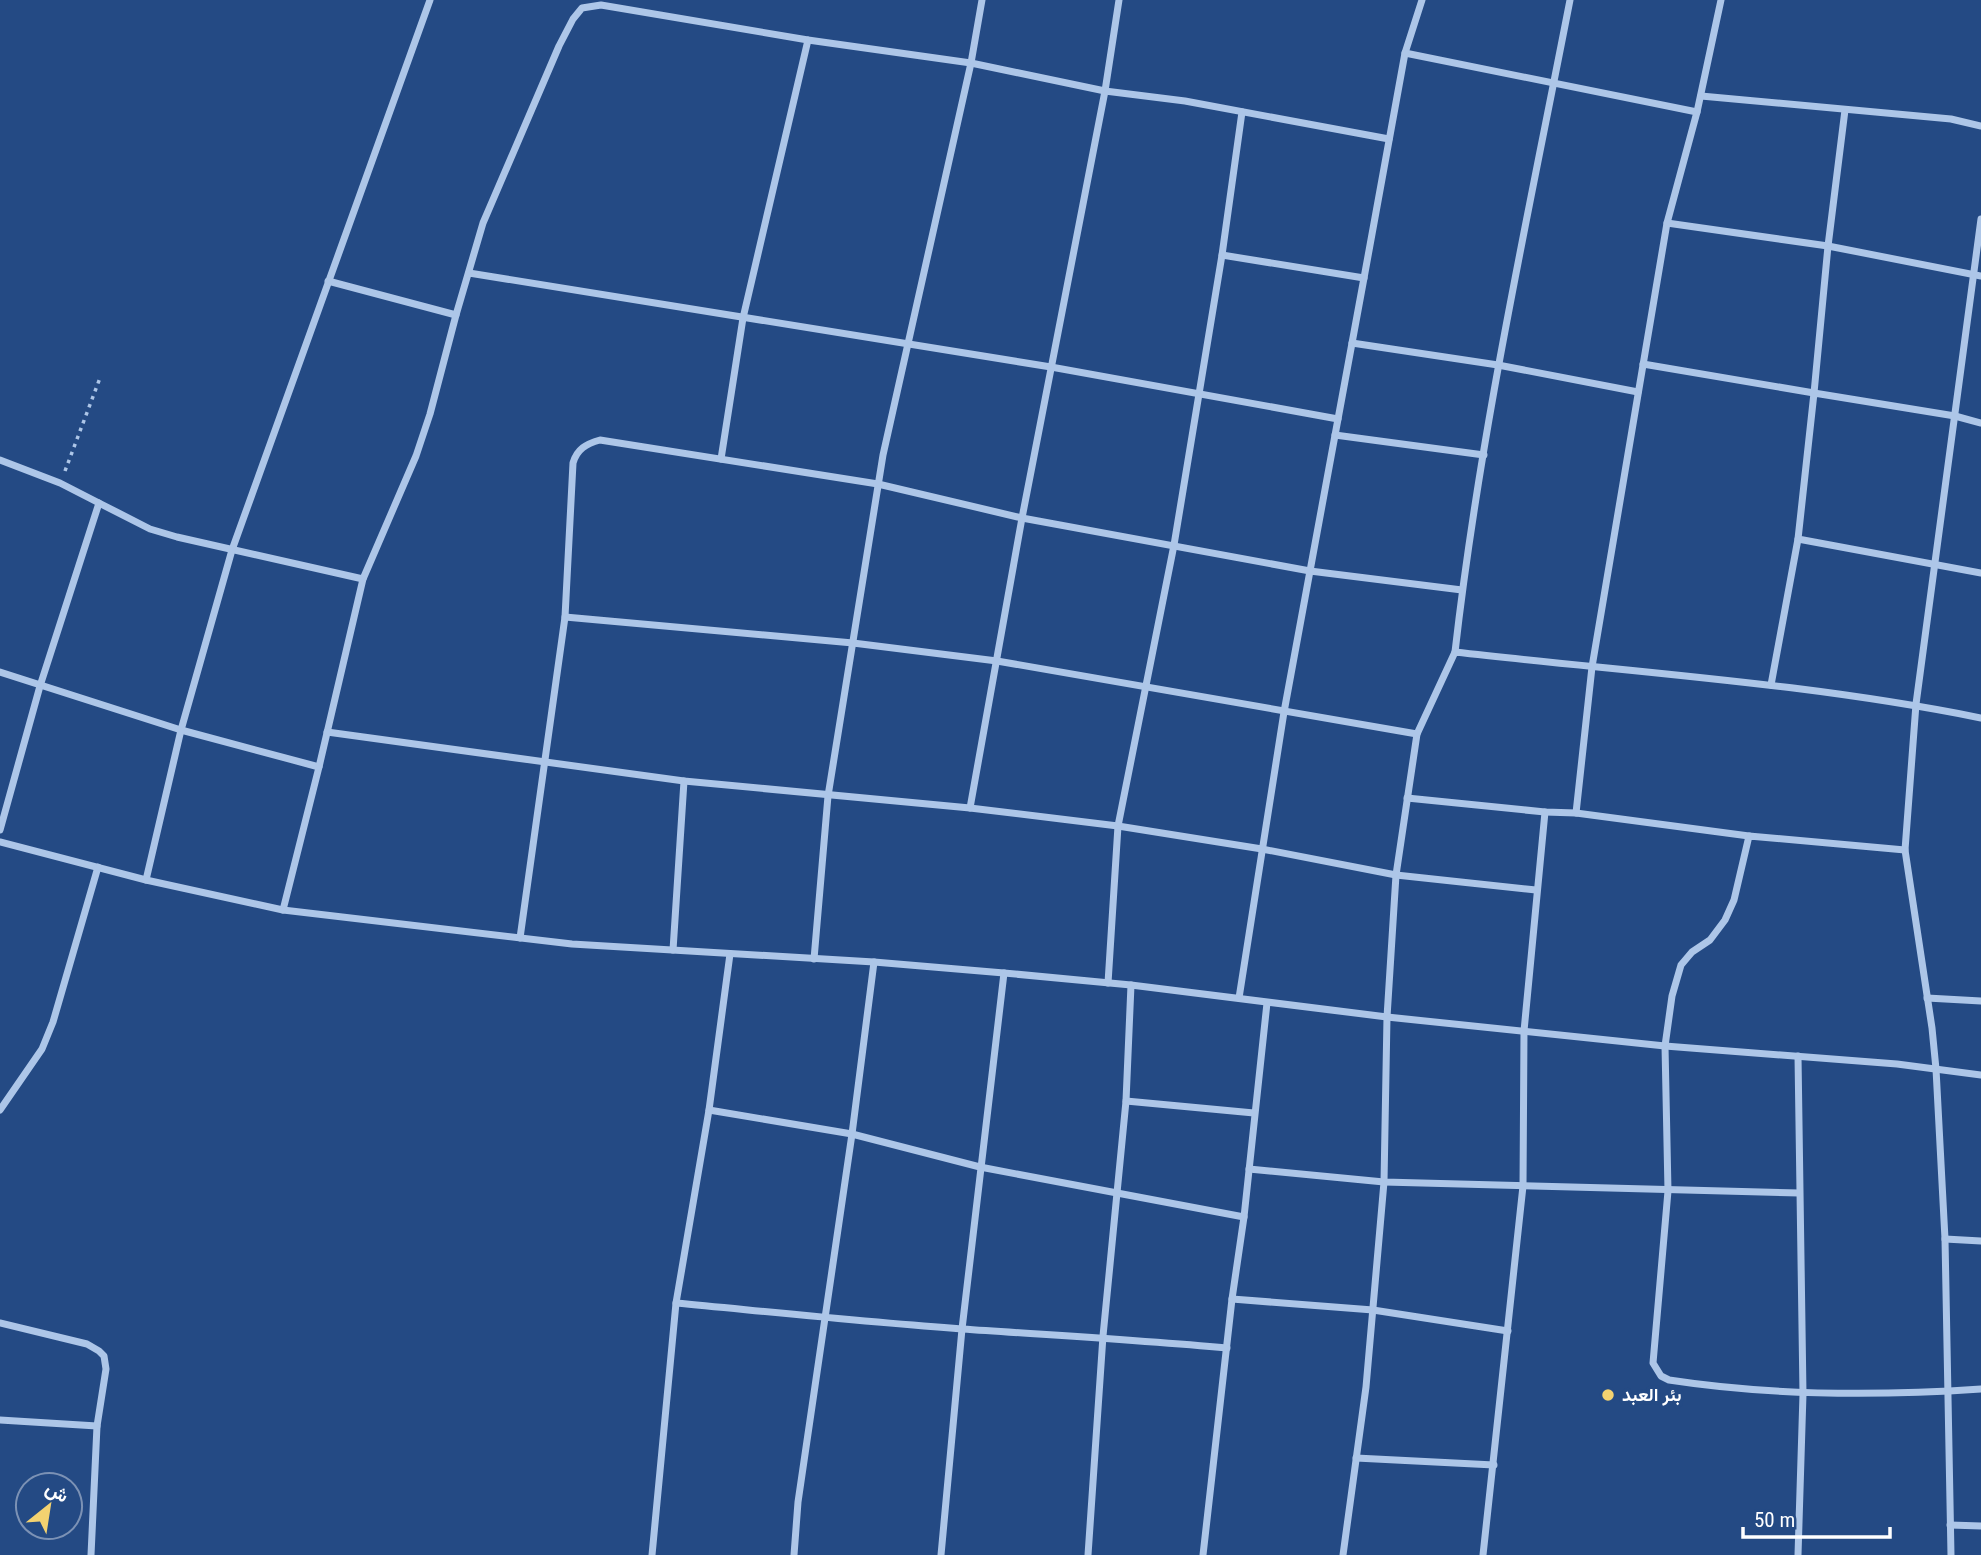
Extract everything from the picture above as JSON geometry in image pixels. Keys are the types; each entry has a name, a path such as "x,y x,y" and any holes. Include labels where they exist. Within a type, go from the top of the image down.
{"street":[{"path":"146,880 181,730 232,550 430,0"},
{"path":"814,959 828,796 878,484 971,63 982,0"},
{"path":"970,808 1022,518 1105,91 1119,0"},
{"path":"1239,998 1284,712 1389,139 1405,53 1422,0"},
{"path":"1343,1555 1366,1387 1384,1182 1387,1017 1396,875 1407,798 1417,734 1455,652 1462,590 1498,365 1570,0"},
{"path":"1576,813 1592,667 1667,223 1697,112 1721,0"},
{"path":"283,910 363,579 416,456 483,223 559,46 582,8 601,5 808,40 971,63 1105,91 1242,112 1389,139"},
{"path":"721,459 743,318 808,40"},
{"path":"1405,53 1697,112"},
{"path":"1700,96 1951,120 1981,126"},
{"path":"1771,685 1798,538 1845,110"},
{"path":"1108,983 1118,826 1174,545 1197,392 1222,255 1242,112"},
{"path":"1951,1555 1945,1239 1936,1069 1905,850 1916,704 1977,275 1981,219"},
{"path":"1667,223 1828,246 1977,275"},
{"path":"1222,255 1364,278"},
{"path":"469,273 1051,367 1338,419"},
{"path":"328,281 456,316"},
{"path":"1352,343 1498,365 1638,392"},
{"path":"1643,364 1955,416 1981,423"},
{"path":"1335,435 1484,455"},
{"path":"520,938 565,617 573,463 576,453 590,442 600,440 878,484 1022,518 1310,570 1462,590"},
{"path":"0,460 60,483 150,529 363,579"},
{"path":"0,830 40,686 99,503"},
{"path":"1798,538 1981,573"},
{"path":"565,617 853,643 997,661 1417,734"},
{"path":"1455,652 1771,685 1916,704 1981,718"},
{"path":"0,672 181,730 318,767"},
{"path":"327,732 684,781 970,808 1118,826 1262,849 1396,875 1536,890"},
{"path":"673,950 684,781"},
{"path":"1407,798 1576,813 1749,836 1905,850"},
{"path":"1483,1555 1523,1186 1524,1031 1545,812"},
{"path":"1749,836 1734,900 1725,920 1710,940 1692,952 1681,965 1676,978 1665,1046 1668,1191 1653,1363 1656,1370 1670,1380 1726,1389 1803,1394 1981,1390"},
{"path":"0,842 146,880 283,910 520,938 572,944 874,962 1004,973 1131,985 1387,1017 1981,1075"},
{"path":"0,1110 42,1049 53,1021 98,867"},
{"path":"652,1555 676,1303 709,1110 730,954"},
{"path":"794,1555 798,1502 852,1134 874,962"},
{"path":"941,1555 962,1329 1004,973"},
{"path":"1088,1555 1103,1336 1126,1101 1131,985"},
{"path":"1927,998 1981,1001"},
{"path":"1203,1555 1267,1003"},
{"path":"1798,1056 1803,1394 1798,1555"},
{"path":"1126,1101 1254,1113"},
{"path":"709,1110 852,1134 980,1167 1244,1217"},
{"path":"1249,1169 1384,1182 1799,1193"},
{"path":"1945,1239 1981,1241"},
{"path":"1232,1299 1373,1310 1508,1331"},
{"path":"676,1303 824,1318 1103,1336 1227,1348"},
{"path":"0,1323 87,1344 104,1356 106,1369 97,1426 91,1555"},
{"path":"0,1420 97,1426"},
{"path":"1356,1458 1494,1465"},
{"path":"1950,1525 1981,1526"}],"path":[{"path":"60,483 100,378"}],"place":[{"name":"بئر العبد","path":"1608,1395"}]}
